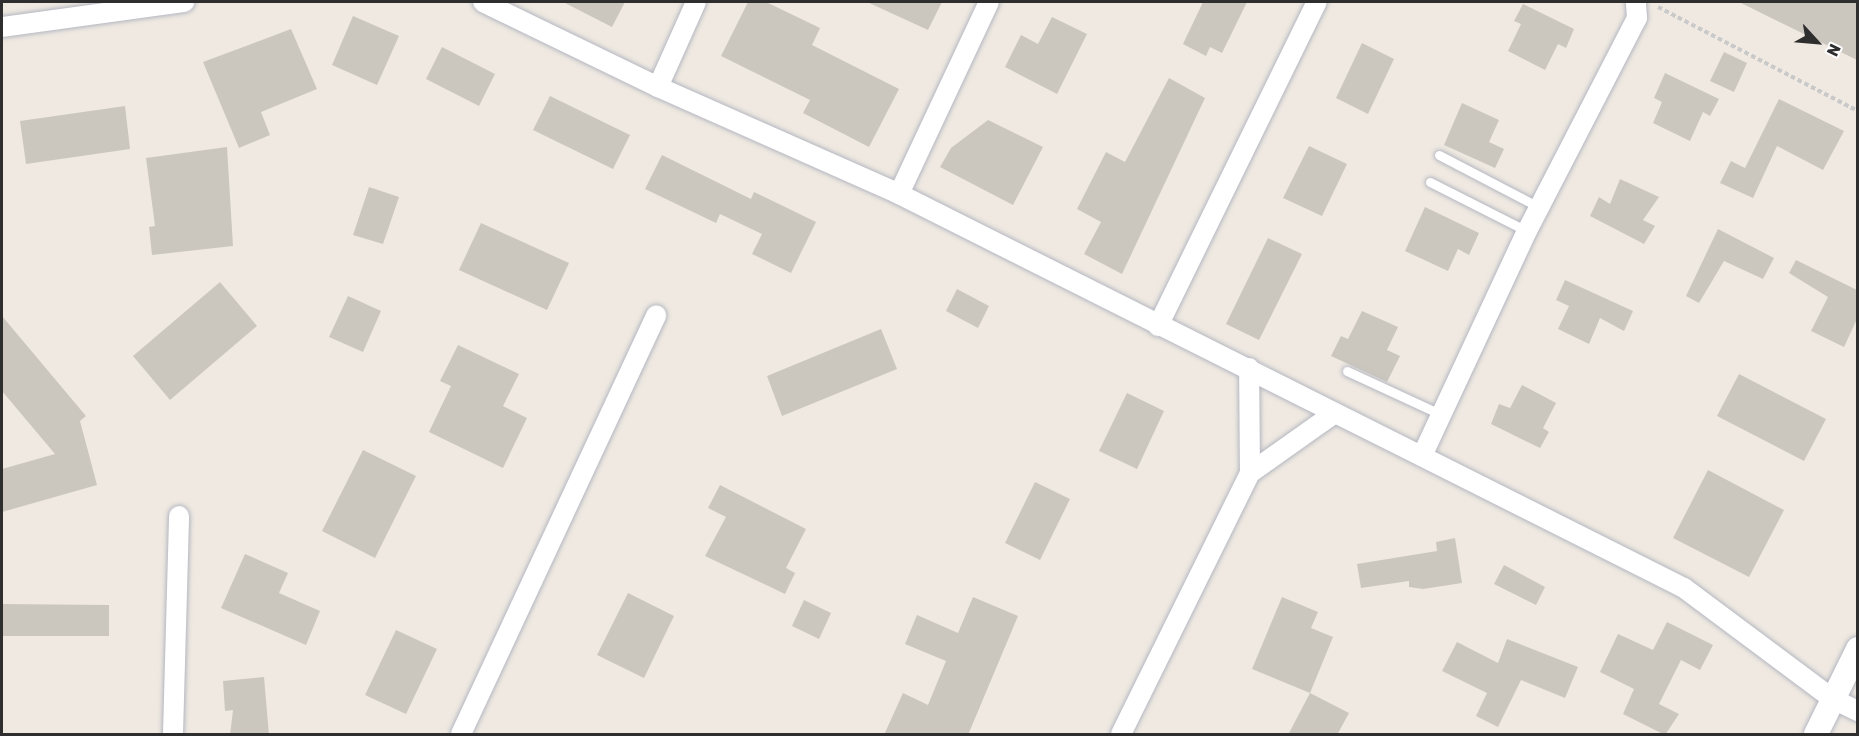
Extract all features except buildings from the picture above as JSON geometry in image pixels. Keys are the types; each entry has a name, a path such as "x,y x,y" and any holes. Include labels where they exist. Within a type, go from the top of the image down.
{"street":[{"path":"2,27 184,2"},
{"path":"483,2 658,87 899,194 1158,326 1249,368 1332,415 1422,456 1684,588 1833,699 1857,711"},
{"path":"658,87 696,2"},
{"path":"899,194 989,2"},
{"path":"1158,326 1317,2"},
{"path":"1422,456 1438,413 1527,231 1637,18 1636,2"},
{"path":"461,735 656,315"},
{"path":"1121,735 1250,473 1249,368"},
{"path":"1250,473 1332,415"},
{"path":"173,735 179,516"},
{"path":"1816,735 1857,649"}],"lane":[{"path":"1439,155 1539,207"},
{"path":"1430,182 1527,231"},
{"path":"1347,371 1438,413"}],"path":[{"path":"1647,2 1857,111"}]}
